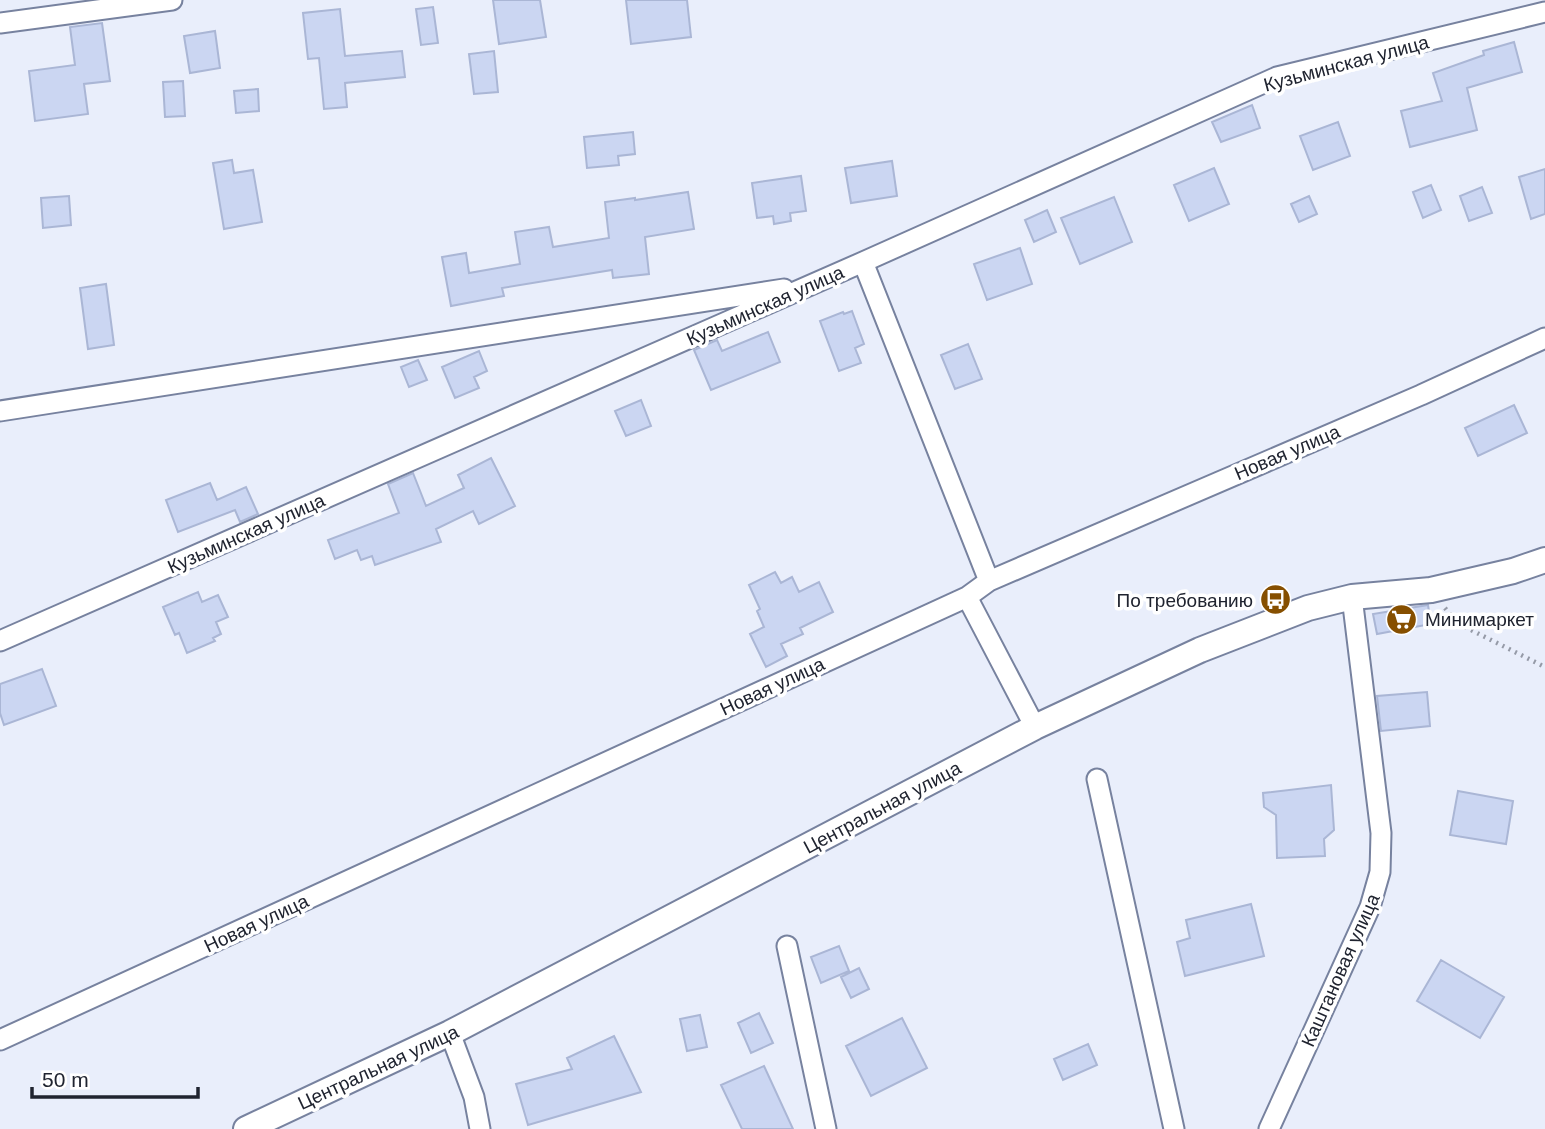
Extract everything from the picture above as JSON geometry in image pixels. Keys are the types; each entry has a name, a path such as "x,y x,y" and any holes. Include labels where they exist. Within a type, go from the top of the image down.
{"street":[{"path":"0,23 172,0"},
{"name":"Кузьминская улица","path":"0,641 812,285 1277,77 1545,12"},
{"path":"863,262 989,581"},
{"path":"0,411 812,285"},
{"name":"Новая улица","path":"0,1040 967,597 989,581 1545,338"},
{"name":"Центральная улица","path":"246,1129 450,1033 1035,727 1200,650 1308,608 1352,597 1431,590 1545,561"},
{"path":"967,597 1035,727"},
{"name":"Каштановая улица","path":"1269,1129 1370,907 1380,873 1381,833 1352,597"},
{"path":"1097,779 1174,1129"},
{"path":"787,946 826,1129"},
{"path":"450,1033 474,1097 480,1129"}],"path":[{"path":"1431,590 1457,623 1545,667"}],"building":[{"path":"493,0 540,0 546,37 499,44"},
{"path":"626,0 687,0 691,37 631,44"},
{"path":"433,7 438,43 421,45 416,9"},
{"path":"340,9 345,56 402,51 405,77 345,83 347,107 324,109 319,58 308,59 303,13"},
{"path":"102,23 110,81 84,84 88,114 35,121 29,71 75,65 70,27"},
{"path":"215,31 220,68 190,73 184,36"},
{"path":"1514,42 1522,72 1467,88 1477,130 1410,147 1401,111 1442,101 1433,73 1484,55 1483,51"},
{"path":"494,51 498,92 474,94 469,54"},
{"path":"183,81 185,116 165,117 163,82"},
{"path":"258,89 259,111 236,113 234,91"},
{"path":"1252,105 1260,128 1221,142 1212,122"},
{"path":"1338,122 1350,156 1313,170 1300,136"},
{"path":"633,132 635,154 618,156 619,165 587,168 584,137"},
{"path":"232,160 234,173 253,170 262,222 224,229 213,163"},
{"path":"892,161 897,196 851,203 845,168"},
{"path":"1214,168 1229,204 1189,221 1174,185"},
{"path":"1545,169 1545,214 1531,219 1519,177"},
{"path":"801,176 806,211 790,213 791,221 774,224 773,216 757,218 752,183"},
{"path":"1431,185 1441,210 1423,218 1413,192"},
{"path":"1482,187 1492,213 1469,221 1460,196"},
{"path":"688,192 694,229 645,237 649,274 613,278 612,270 502,288 504,296 451,306 442,257 466,253 469,273 520,264 515,232 549,227 553,247 609,238 605,202"},
{"path":"69,196 71,225 43,228 41,198"},
{"path":"1309,196 1317,214 1299,222 1291,204"},
{"path":"1114,197 1132,242 1080,264 1061,218"},
{"path":"1047,210 1056,232 1034,242 1025,220"},
{"path":"1020,248 1032,284 987,300 974,264"},
{"path":"106,284 114,345 88,349 80,288"},
{"path":"852,311 864,344 855,348 861,363 839,371 820,321"},
{"path":"768,332 780,362 711,390 694,350 717,340 722,351"},
{"path":"968,344 982,379 955,389 941,355"},
{"path":"479,351 487,371 474,377 479,388 455,398 442,367"},
{"path":"418,360 427,380 409,387 401,367"},
{"path":"641,400 651,426 626,436 615,411"},
{"path":"1514,405 1527,433 1478,456 1465,428"},
{"path":"491,458 515,506 479,524 473,511 436,529 441,542 375,565 372,556 361,560 357,550 335,559 328,540 399,513 388,484 413,473 426,506 464,488 458,475"},
{"path":"210,483 217,500 246,487 258,514 240,522 235,510 178,532 166,500"},
{"path":"775,572 781,583 792,577 799,592 819,582 833,612 800,628 803,634 781,644 787,656 766,667 750,634 764,627 757,611 760,609 749,585"},
{"path":"198,592 202,602 218,595 228,617 216,622 221,634 213,638 215,641 187,653 179,633 175,635 163,607"},
{"name":"Минимаркет","path":"1428,605 1431,624 1377,634 1373,614"},
{"path":"42,669 56,706 4,725 0,713 0,684"},
{"path":"1427,692 1430,726 1381,731 1377,696"},
{"path":"1331,785 1334,830 1324,839 1325,856 1277,858 1276,815 1264,807 1263,793"},
{"path":"1458,791 1513,801 1506,844 1450,835"},
{"path":"1251,904 1264,956 1185,976 1177,942 1190,938 1186,920"},
{"path":"839,946 849,971 821,983 811,957"},
{"path":"1441,960 1504,997 1480,1038 1417,1001"},
{"path":"859,968 869,989 851,998 841,977"},
{"path":"759,1013 773,1043 751,1053 738,1023"},
{"path":"700,1015 707,1047 687,1051 680,1019"},
{"path":"902,1018 927,1068 871,1096 846,1046"},
{"path":"614,1036 641,1092 528,1125 516,1084 572,1069 567,1058"},
{"path":"1088,1044 1097,1065 1063,1080 1054,1059"},
{"path":"764,1066 793,1129 742,1129 721,1085"}],"place":[{"name":"По требованию","path":"1276,600"},
{"name":"Минимаркет","path":"1402,619"}]}
